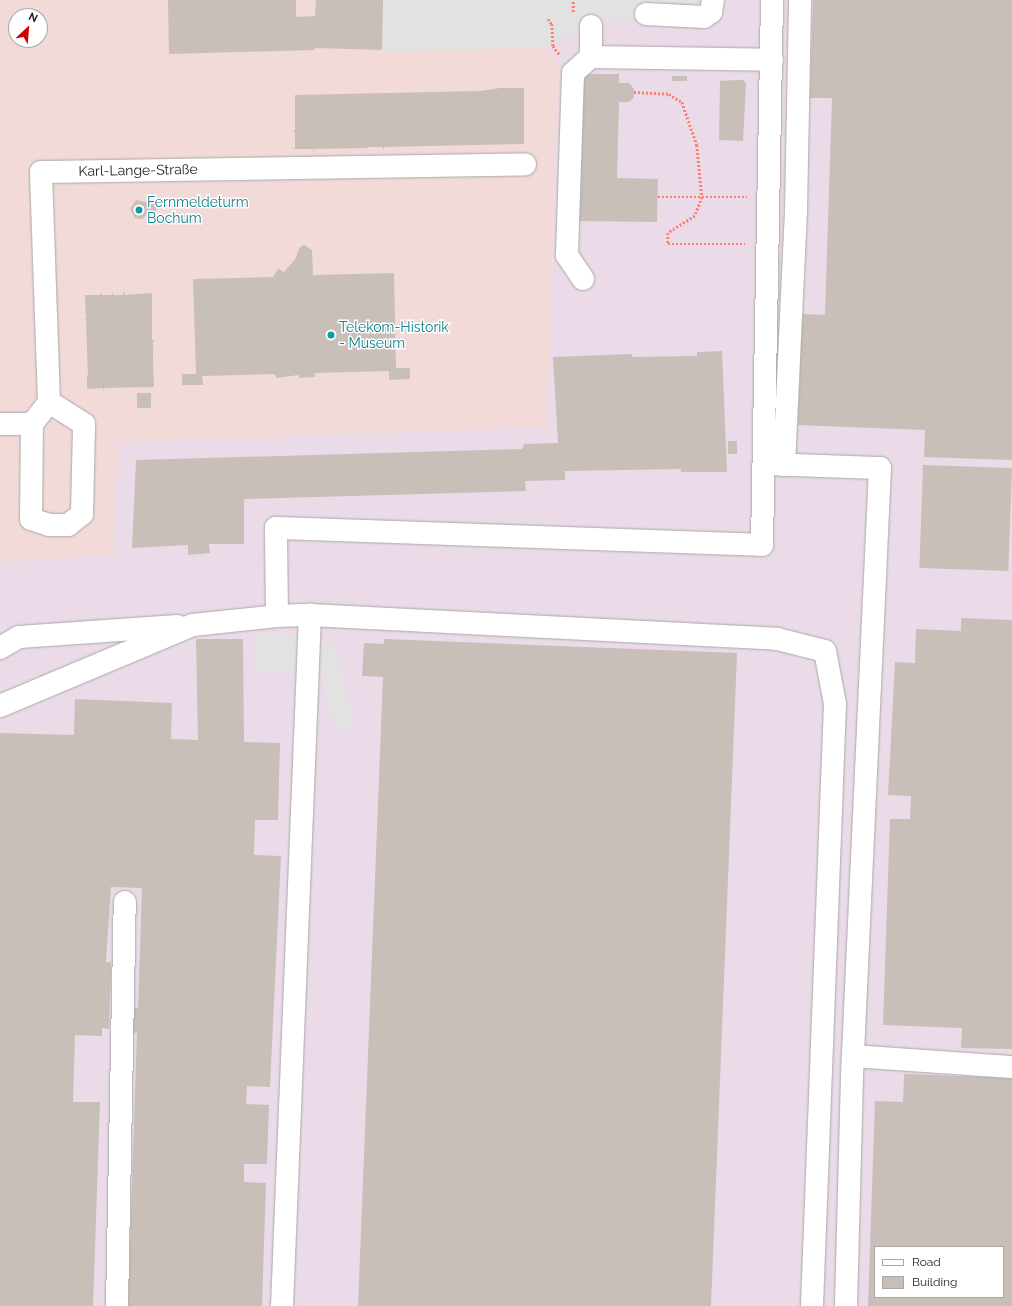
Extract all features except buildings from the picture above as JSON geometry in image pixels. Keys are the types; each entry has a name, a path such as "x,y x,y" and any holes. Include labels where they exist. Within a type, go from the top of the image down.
{"street":[{"path":"646,14 704,17 711,12 713,0"},
{"path":"772,0 774,464"},
{"path":"277,616 276,528 762,545 774,464 796,211 800,0"},
{"path":"591,26 591,57"},
{"path":"583,279 568,254 573,73 591,57 772,60"},
{"name":"Karl-Lange-Straße","path":"49,402 41,172 525,164"},
{"path":"49,402 84,424 82,514 68,525 49,525 31,519 32,424 49,402"},
{"path":"0,424 32,424"},
{"path":"774,464 880,468 853,1056 846,1306"},
{"path":"282,1306 310,615"},
{"path":"0,648 10,638 193,625 277,616 310,615 777,638 825,651 835,704 812,1306"},
{"path":"0,706 193,625"},
{"path":"117,1306 125,902"},
{"path":"853,1056 1012,1067"}],"path":[{"path":"548,19 552,24 553,46 573,73"},
{"path":"634,92 668,94 682,102 698,145 702,197 695,216 668,233 668,244 747,246"},
{"path":"658,197 748,197"}],"shaded area":[{"path":"0,0 382,0 382,52 545,47 559,64 547,427 118,443 114,555 0,562"},
{"path":"382,0 1012,0 1012,1306 0,1306 0,562 114,555 118,443 547,427 559,64 544,47 381,52"},
{"path":"383,0 718,0 716,22 600,18 545,47 381,52"},
{"path":"256,633 292,635 334,644 355,726 335,730 323,678 292,672 255,671"}],"place":[{"name":"Fernmeldeturm Bochum","path":"139,210"},
{"name":"Telekom-Historik - Museum","path":"331,335"}]}
